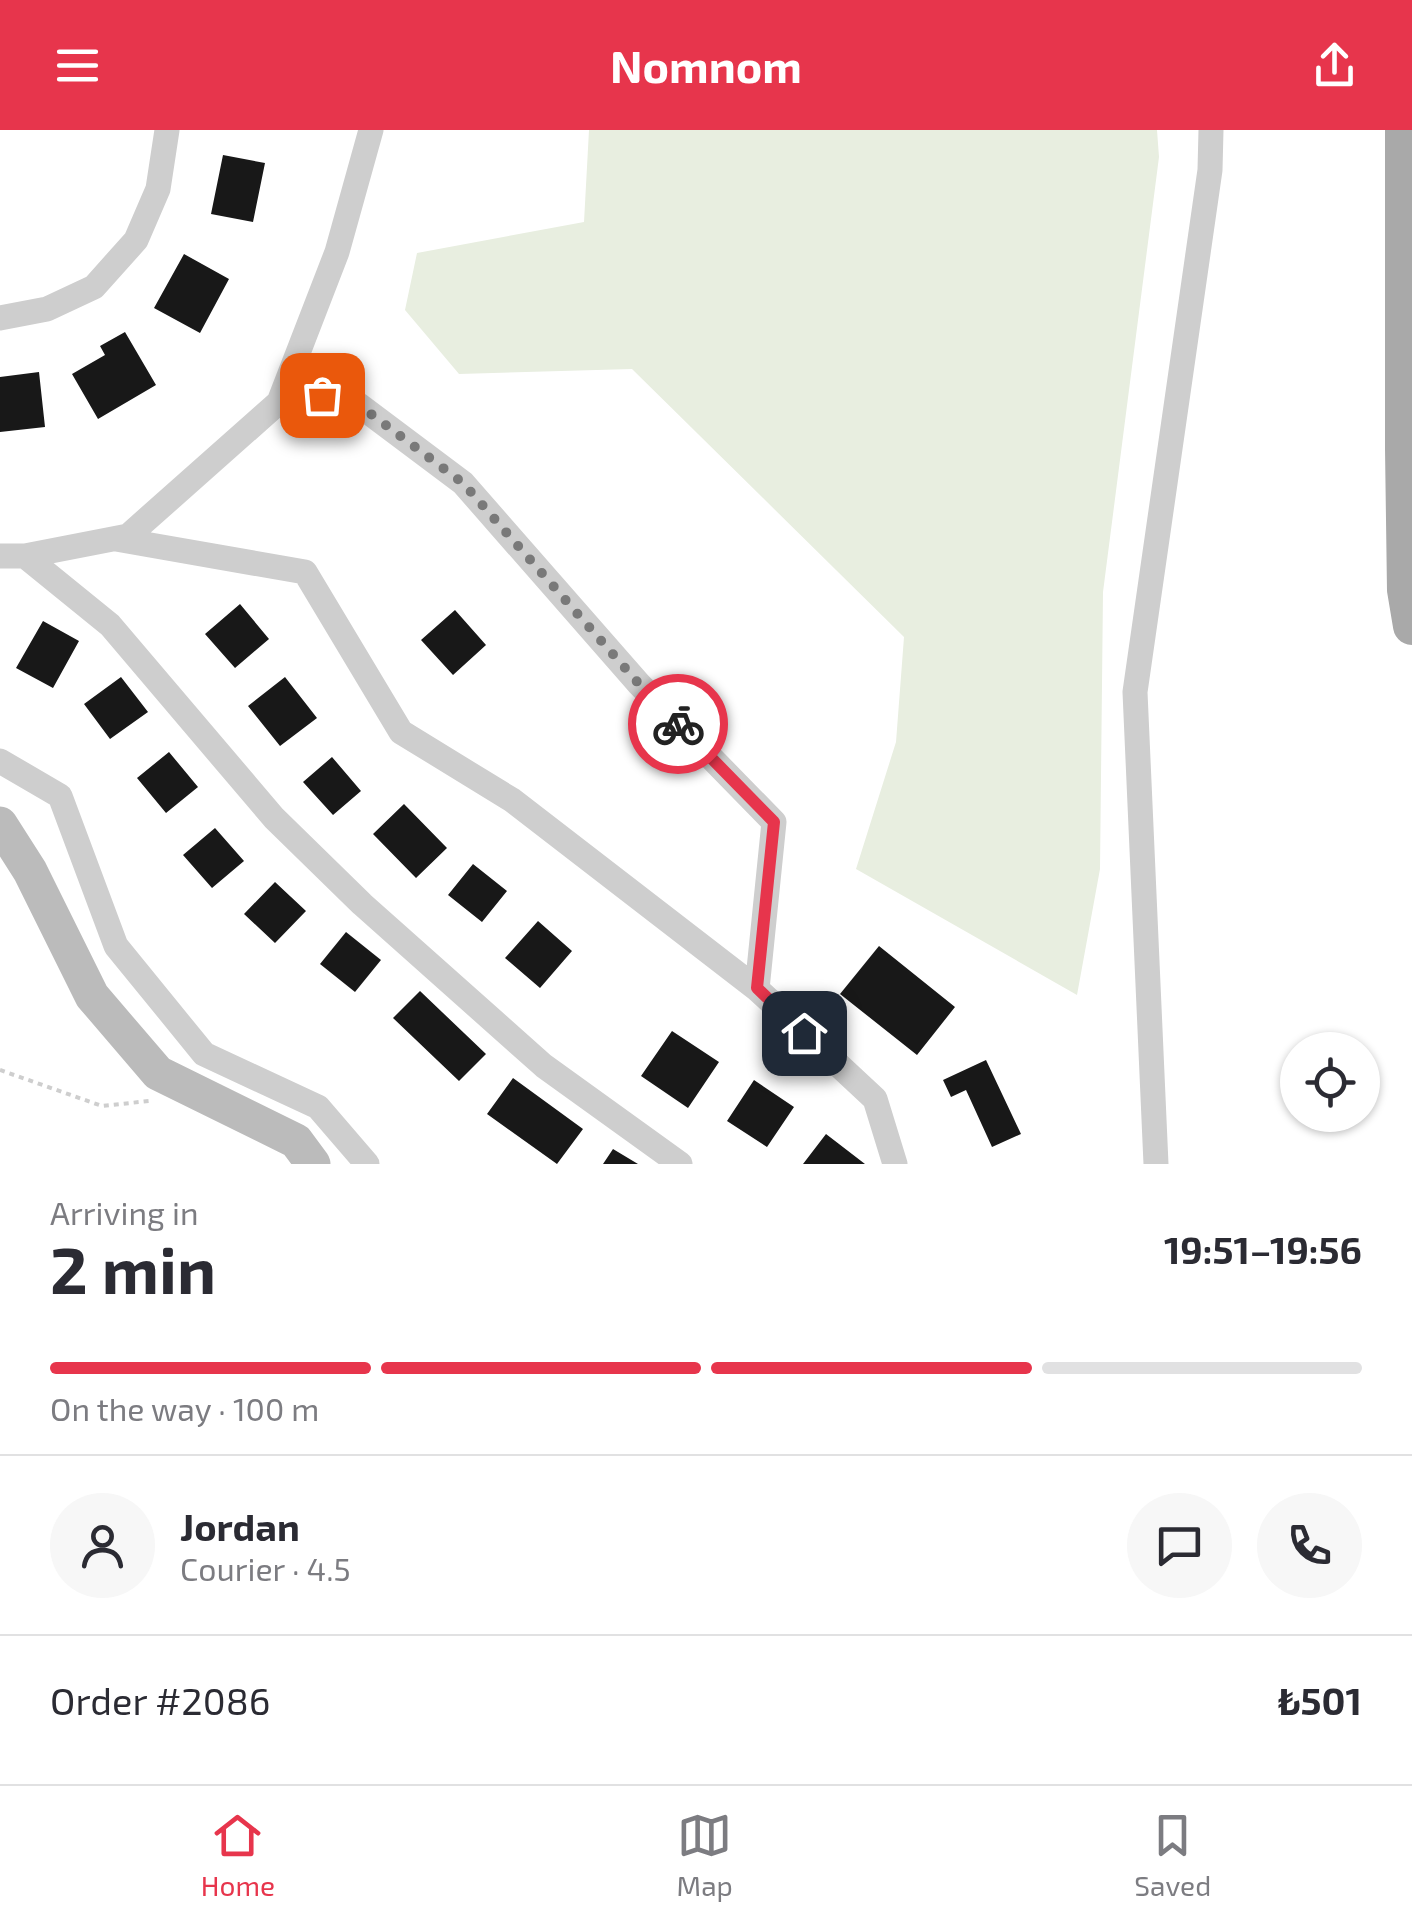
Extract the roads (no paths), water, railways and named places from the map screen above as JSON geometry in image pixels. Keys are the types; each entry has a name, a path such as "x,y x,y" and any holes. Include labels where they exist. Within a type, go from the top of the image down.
{"main road":[{"path":"1404,130 1404,484 1406,590 1412,626"}],"street":[{"path":"0,318 46,310 94,287 136,240 158,189 167,130"},
{"path":"12,556 128,536 279,402 338,252 371,130"},
{"path":"1156,1164 1135,692 1210,170 1211,130"},
{"path":"286,385 359,405 463,483 639,684 774,822 757,988"},
{"path":"116,540 305,572 401,732 512,800 757,988 875,1099 895,1164"},
{"path":"12,556 110,625 274,818 362,904 544,1066 680,1164"},
{"path":"0,761 60,796 116,946 204,1054 318,1107 367,1164"},
{"path":"0,824 30,871 92,996 158,1073 296,1141 313,1164"}]}
